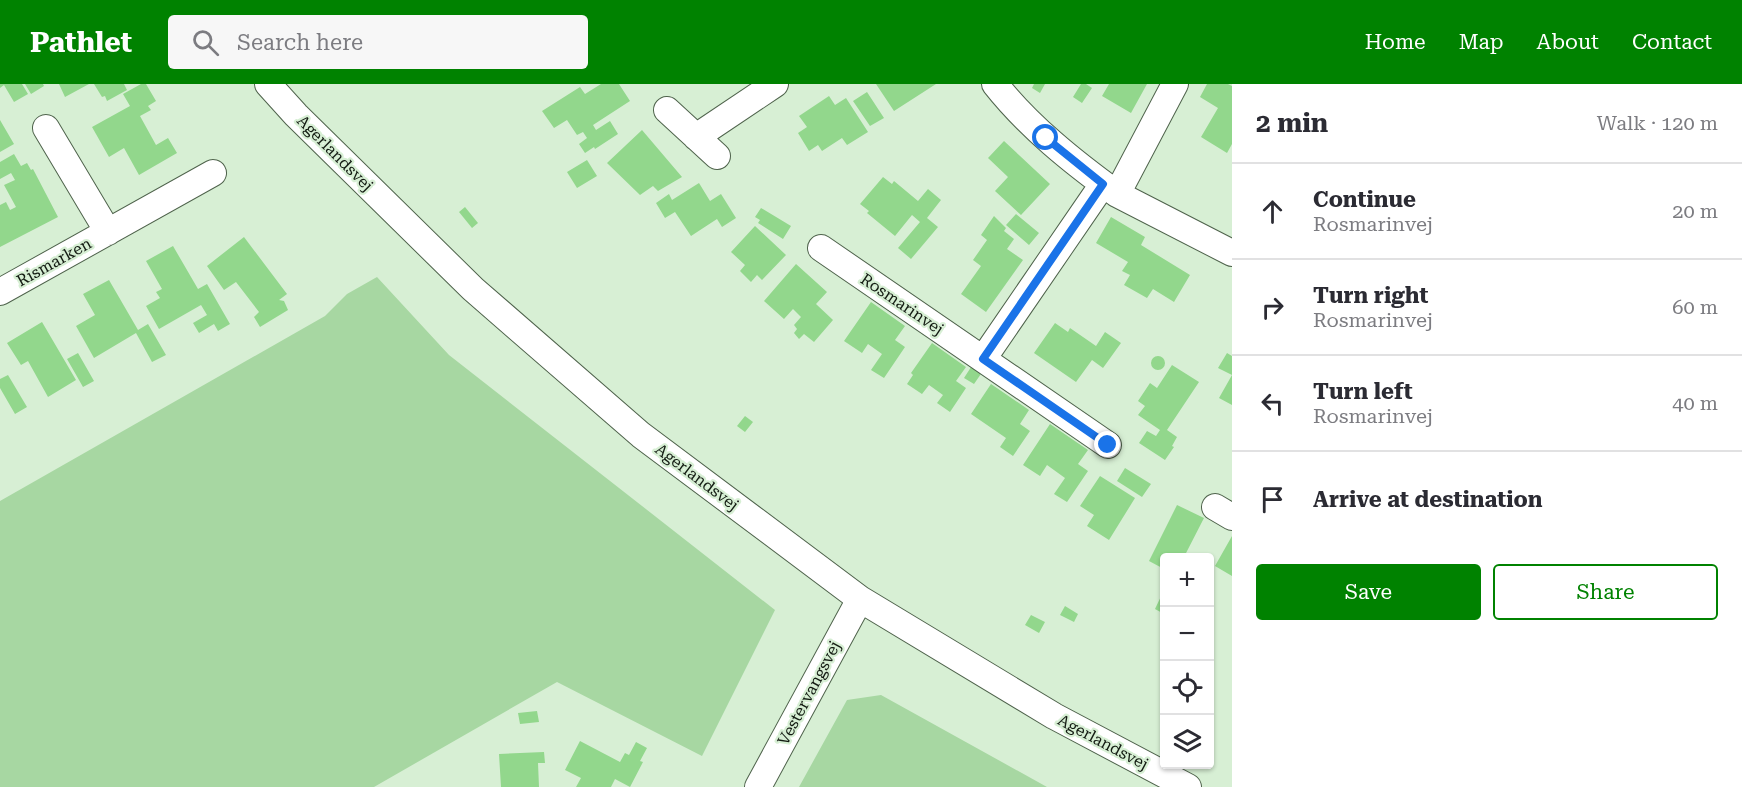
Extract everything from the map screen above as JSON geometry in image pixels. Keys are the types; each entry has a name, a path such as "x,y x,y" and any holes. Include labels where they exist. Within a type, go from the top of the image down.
{"street":[{"name":"Agerlandsvej","path":"268,84 296,115 491,304 641,435 860,599 1054,716 1188,787"},
{"path":"696,137 775,84"},
{"path":"995,84 1046,138 1110,189 1232,253"},
{"path":"983,359 1110,189 1175,84"},
{"path":"667,110 717,156"},
{"name":"Rismarken","path":"46,128 108,232"},
{"name":"Rismarken","path":"0,292 213,173"},
{"name":"Rosmarinvej","path":"821,248 1108,445"},
{"name":"Vestervangsvej","path":"758,787 860,599"}],"green space":[{"path":"377,277 449,355 775,610 702,756 557,682 374,787 0,787 0,501 325,316 347,294"},
{"path":"881,695 1047,787 799,787 847,700"}],"building":[{"path":"0,84 22,84 28,94 14,102 4,85 0,88"},
{"path":"25,84 43,84 44,86 31,94"},
{"path":"59,84 89,84 65,97"},
{"path":"94,84 124,84 127,90 107,101"},
{"path":"141,84 146,84 156,101 148,106 151,110 140,116 156,145 168,138 177,153 139,175 124,148 109,157 92,127 130,106 123,94"},
{"path":"601,84 619,84 630,101 593,125 596,130 610,121 618,134 585,153 579,144 587,138 583,132 577,135 567,120 554,128 542,111 580,87 585,94"},
{"path":"876,84 936,84 894,111"},
{"path":"1034,84 1045,84 1040,93 1032,88"},
{"path":"1081,84 1092,88 1082,103 1073,97"},
{"path":"1109,84 1147,84 1131,113 1102,96"},
{"path":"1207,84 1232,86 1232,144 1227,153 1201,137 1218,108 1200,97"},
{"path":"867,92 884,118 870,126 853,101"},
{"path":"829,96 835,105 846,98 868,132 847,145 842,138 822,151 818,145 809,151 798,133 807,127 799,116"},
{"path":"0,120 14,144 0,152"},
{"path":"642,130 682,177 658,191 653,186 640,195 607,163"},
{"path":"1004,141 1050,184 1021,215 995,191 1008,177 988,158"},
{"path":"14,154 21,166 27,163 31,170 33,169 58,217 0,247 0,205 6,202 10,210 16,207 4,185 15,180 11,173 0,179 0,162"},
{"path":"587,160 597,176 577,188 567,172"},
{"path":"883,177 892,184 894,181 918,201 928,189 941,200 927,218 938,227 911,259 898,248 920,222 912,215 895,236 867,213 869,211 860,204"},
{"path":"699,183 710,201 721,194 736,218 722,227 717,219 691,236 675,212 665,218 656,203 669,194 672,200"},
{"path":"465,207 478,223 472,228 459,212"},
{"path":"761,208 791,226 783,239 758,223 760,220 755,217"},
{"path":"1016,214 1039,233 1029,245 1006,225"},
{"path":"994,216 1006,228 1004,231 1014,239 1007,249 1023,260 986,312 961,294 981,266 973,260 987,240 981,235"},
{"path":"1111,217 1145,237 1141,245 1190,275 1174,302 1153,289 1147,298 1124,285 1130,275 1122,271 1128,262 1096,243"},
{"path":"755,226 786,255 762,280 757,275 751,282 740,271 745,265 731,252"},
{"path":"244,237 287,294 279,300 284,301 288,310 260,327 254,317 259,312 236,282 224,290 207,266"},
{"path":"173,246 198,289 207,284 230,324 218,331 214,324 199,333 193,323 207,315 201,305 159,329 146,306 160,298 156,292 162,289 146,261"},
{"path":"796,264 827,292 816,304 833,320 814,342 804,334 799,339 794,333 797,329 794,325 801,317 793,309 784,319 764,301"},
{"path":"109,280 138,330 148,324 166,355 152,362 136,333 94,358 76,326 95,315 83,294"},
{"path":"871,302 905,326 895,340 905,347 884,378 871,370 882,354 868,344 862,353 844,341"},
{"path":"42,322 76,380 48,397 28,361 21,365 7,343"},
{"path":"1055,323 1068,332 1070,328 1096,346 1105,332 1121,343 1103,368 1092,360 1076,382 1034,353"},
{"path":"932,343 966,367 956,381 966,388 950,412 937,403 943,395 929,385 922,394 907,384 913,375 911,373"},
{"path":"78,353 94,381 83,387 67,359"},
{"path":"1227,353 1232,356 1232,375 1218,368"},
{"path":"1155,356 1161,356 1165,363 1161,370 1155,370 1151,366 1151,360"},
{"path":"973,364 983,371 974,384 964,378"},
{"path":"1172,365 1199,382 1167,430 1177,437 1172,446 1174,447 1165,460 1139,443 1147,431 1156,436 1160,430 1138,415 1145,406 1138,401 1150,383 1157,388"},
{"path":"8,375 27,407 15,414 0,388 0,379"},
{"path":"1232,375 1232,405 1219,398"},
{"path":"991,384 1029,410 1020,424 1030,431 1013,456 1000,447 1006,438 971,414"},
{"path":"745,416 753,422 745,432 737,426"},
{"path":"1050,424 1088,450 1078,464 1088,471 1067,502 1054,494 1065,478 1047,465 1040,476 1023,465"},
{"path":"1125,468 1151,484 1142,497 1117,481"},
{"path":"1100,476 1135,498 1109,540 1087,526 1094,515 1080,506"},
{"path":"1177,505 1204,518 1186,553 1160,553 1160,567 1149,561"},
{"path":"1232,536 1232,576 1215,566"},
{"path":"1160,598 1160,612 1155,609"},
{"path":"1065,606 1078,614 1074,622 1060,615"},
{"path":"1031,615 1045,622 1039,633 1025,625"},
{"path":"537,711 539,722 520,724 518,713"},
{"path":"580,741 620,762 625,753 629,755 636,742 647,748 640,761 643,762 630,787 615,779 611,787 576,787 581,778 565,770"},
{"path":"544,752 545,763 538,763 539,787 501,787 499,754"}],"route":[{"path":"1046,138 1103,184 983,359 1108,445"}]}
